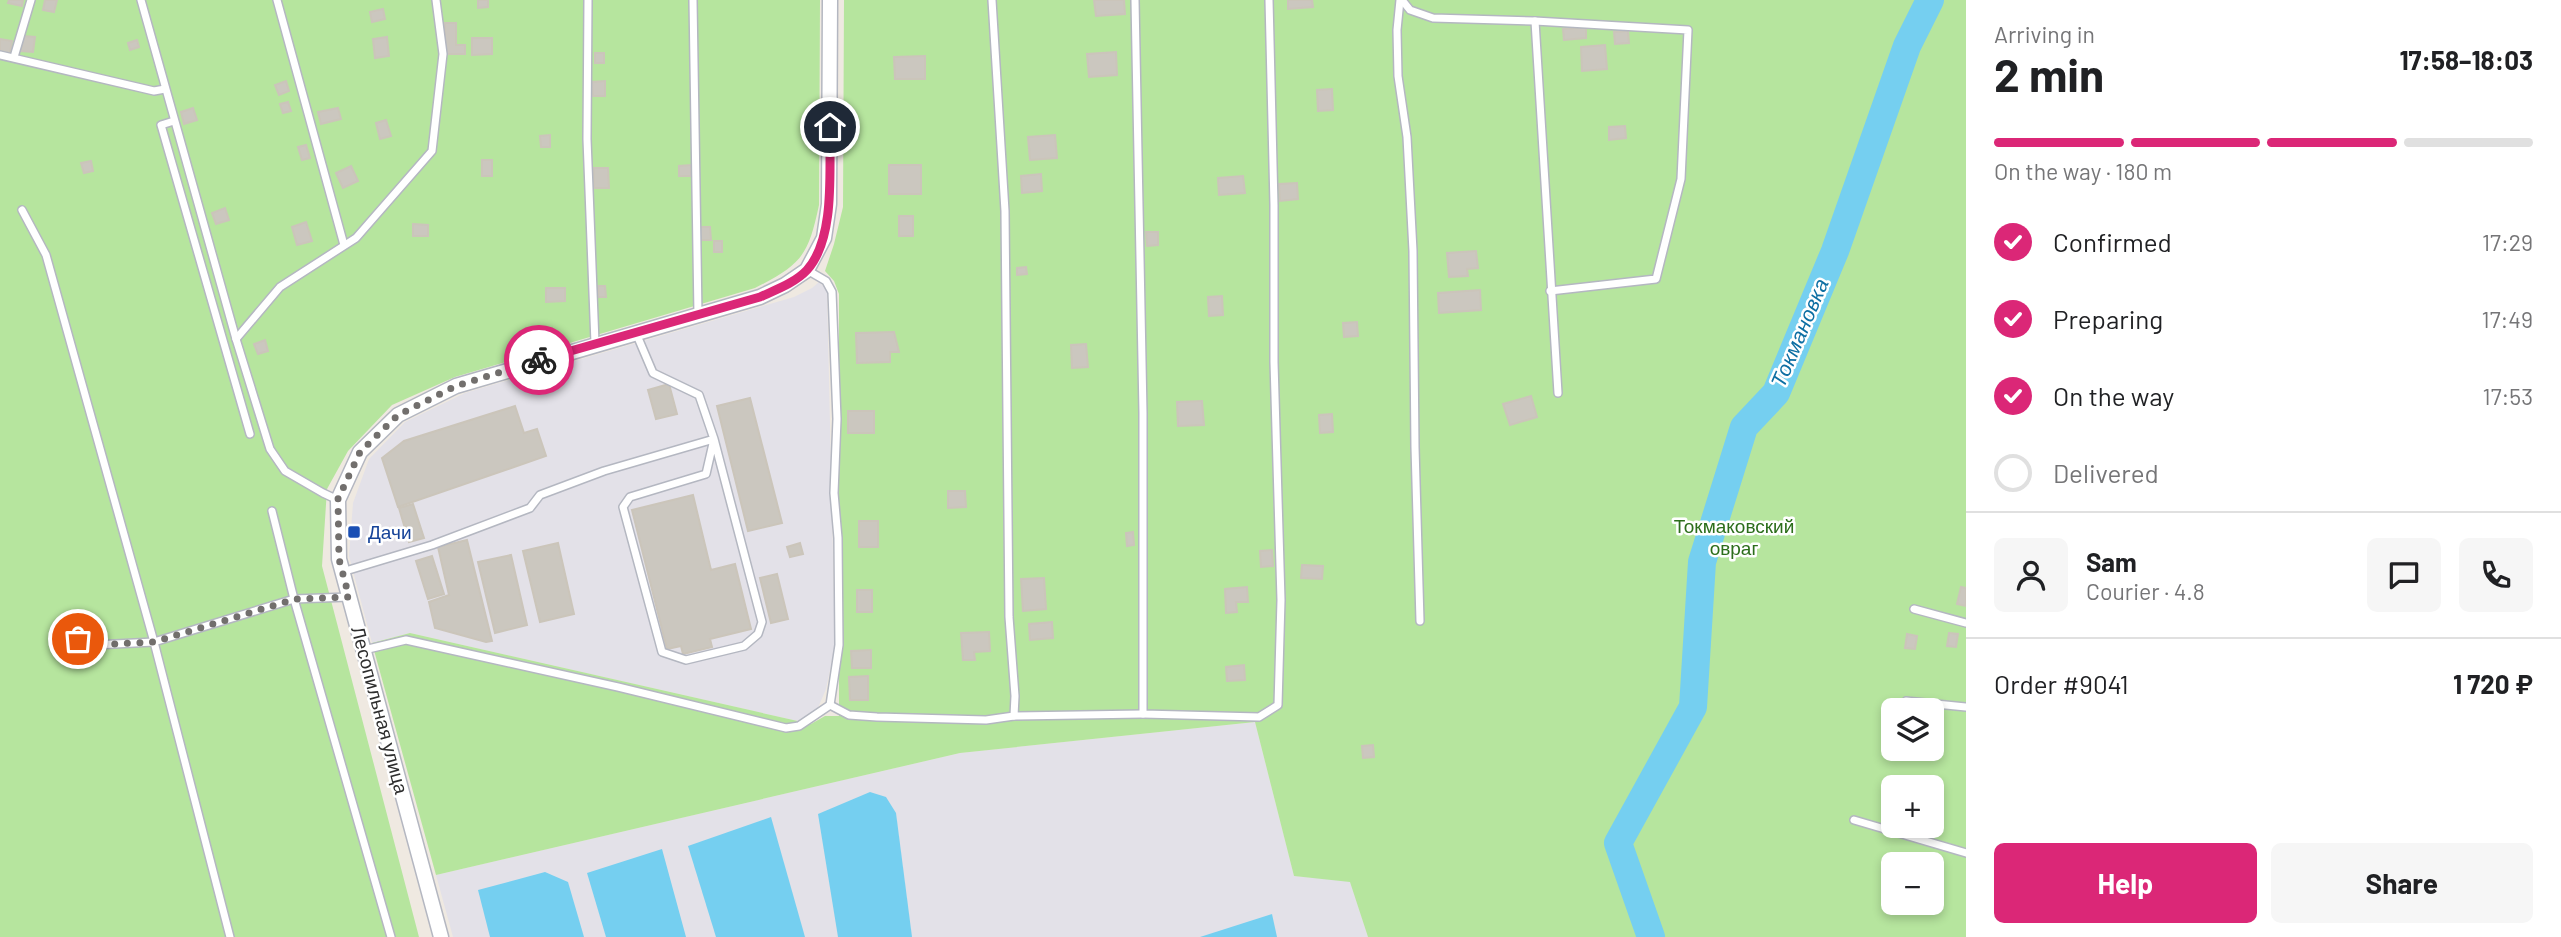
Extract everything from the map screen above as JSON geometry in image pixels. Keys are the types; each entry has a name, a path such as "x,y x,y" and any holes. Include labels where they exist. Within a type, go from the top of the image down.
{"street":[{"name":"Лесопильная улица","path":"440,937 342,572 339,559 338,499 360,452 398,415 456,386 595,343 760,297 807,270 824,238 829,204 830,0"}],"lane":[{"path":"14,57 31,0"},
{"path":"141,0 236,339 270,449 285,471 323,494 338,499"},
{"path":"276,0 344,245"},
{"path":"236,339 280,287 356,238 432,151 443,54 436,0"},
{"path":"588,0 587,139 595,343"},
{"path":"693,0 698,315"},
{"path":"992,0 1004,211 1009,617 1014,716"},
{"path":"1135,0 1143,413 1143,714"},
{"path":"830,705 849,715 986,720 1014,716 1143,714 1259,717 1278,705 1281,600 1269,0"},
{"path":"1401,0 1410,10 1433,18 1688,30 1681,179 1656,279 1550,291"},
{"path":"1401,0 1397,30 1398,76 1407,137 1413,251 1420,621"},
{"path":"1535,21 1558,393"},
{"path":"0,55 153,91 165,89"},
{"path":"174,121 161,125 250,434"},
{"path":"22,210 46,255 154,642 230,937"},
{"path":"364,650 406,640 786,728 799,726 830,705 839,645 838,538 834,493 837,419 832,292 826,281 807,270"},
{"path":"635,332 653,373 699,395 714,439 762,622 758,634 744,646 682,660 662,652 623,507 630,497 706,474 714,439"},
{"path":"342,572 432,545 530,508 540,495 604,471 714,439"},
{"path":"272,511 391,937"},
{"path":"78,639 95,645 154,642 295,599 349,597"},
{"path":"1914,609 1966,622"},
{"path":"1944,705 1966,707"},
{"path":"1854,821 1966,853"}],"shaded area":[{"path":"819,282 827,290 835,646 826,689 811,724 410,633 372,643 349,556 353,503 369,459 405,422 465,393 794,297"},
{"path":"1255,722 1294,876 1350,881 1368,937 453,937 436,875 960,753"}],"green space":[{"path":"0,0 820,0 819,205 811,236 793,265 755,288 455,377 392,405 348,451 327,489 322,566 419,937 0,937"},
{"name":"Токмаковский овраг","path":"844,0 1966,0 1966,937 1368,937 1350,882 1294,876 1255,722 960,753 436,875 372,643 410,633 811,724 825,716 839,716 839,294 834,281 825,271 843,207"}],"water":[{"path":"870,792 886,797 896,813 912,937 838,937 818,814"},
{"path":"771,817 805,937 716,937 688,846"},
{"path":"662,849 686,937 606,937 587,873"},
{"path":"545,872 568,882 584,937 490,937 478,890"},
{"path":"1272,914 1277,937 1200,937"}],"building":[{"path":"9,0 23,0 22,6 8,3"},
{"path":"45,0 57,0 54,12 43,10"},
{"path":"478,0 488,0 488,7 478,8"},
{"path":"1094,0 1124,0 1125,14 1096,16"},
{"path":"1288,0 1312,0 1313,7 1288,9"},
{"path":"383,9 385,19 372,22 370,12"},
{"path":"445,23 456,23 456,45 465,45 465,54 445,54"},
{"path":"1586,27 1586,38 1564,40 1563,29"},
{"path":"1628,31 1629,43 1615,44 1614,32"},
{"path":"23,36 35,37 33,52 21,51"},
{"path":"387,37 389,56 375,58 373,39"},
{"path":"472,38 492,38 492,54 472,55"},
{"path":"0,39 12,41 10,54 0,52"},
{"path":"137,40 139,47 130,50 128,43"},
{"path":"1605,45 1607,69 1582,71 1581,47"},
{"path":"1116,52 1117,75 1089,77 1087,54"},
{"path":"595,53 604,53 604,63 595,63"},
{"path":"925,56 925,79 895,79 894,57"},
{"path":"286,81 289,91 279,95 275,85"},
{"path":"605,81 605,96 593,96 592,82"},
{"path":"1332,89 1333,110 1318,111 1317,90"},
{"path":"288,102 291,111 283,113 280,104"},
{"path":"193,108 197,120 184,124 181,112"},
{"path":"338,108 341,119 321,124 318,112"},
{"path":"386,120 391,136 380,139 376,123"},
{"path":"1625,126 1626,138 1609,140 1609,127"},
{"path":"550,135 550,147 541,147 540,136"},
{"path":"1055,135 1057,158 1030,160 1028,137"},
{"path":"306,145 310,158 302,160 298,147"},
{"path":"482,160 492,160 492,176 482,176"},
{"path":"91,161 93,171 84,173 81,163"},
{"path":"691,165 691,176 679,176 679,166"},
{"path":"889,165 921,165 921,194 889,194"},
{"path":"351,166 358,181 343,188 336,173"},
{"path":"594,168 608,168 609,188 594,188"},
{"path":"1041,174 1042,191 1022,193 1021,176"},
{"path":"1243,176 1245,193 1219,195 1218,178"},
{"path":"1297,183 1298,199 1280,201 1279,184"},
{"path":"225,208 229,220 216,224 212,213"},
{"path":"899,216 913,216 913,236 899,236"},
{"path":"306,222 312,241 297,245 292,227"},
{"path":"413,224 428,225 428,236 413,236"},
{"path":"700,227 710,227 711,240 700,240"},
{"path":"1146,232 1158,232 1158,245 1147,246"},
{"path":"714,241 722,241 722,252 714,252"},
{"path":"1476,251 1478,268 1467,269 1468,276 1449,277 1447,253"},
{"path":"1026,267 1027,274 1017,275 1017,268"},
{"path":"598,286 605,286 606,297 598,297"},
{"path":"546,288 565,288 565,301 546,302"},
{"path":"1480,290 1481,310 1439,313 1438,293"},
{"path":"1222,296 1223,315 1209,316 1208,297"},
{"path":"1357,322 1358,336 1344,337 1343,323"},
{"path":"894,332 899,352 890,352 890,362 857,363 856,333"},
{"path":"265,340 268,351 258,354 254,344"},
{"path":"1086,344 1088,367 1072,368 1071,345"},
{"path":"669,384 677,414 656,419 648,390"},
{"path":"1531,396 1537,417 1510,425 1503,404"},
{"path":"750,398 782,523 748,531 717,406"},
{"path":"1202,401 1204,425 1178,426 1177,402"},
{"path":"515,406 524,433 537,429 546,456 398,507 382,458 404,441"},
{"path":"848,411 874,411 874,433 848,433"},
{"path":"1332,414 1333,432 1320,433 1319,415"},
{"path":"948,491 965,491 966,507 948,508"},
{"path":"693,495 711,570 735,564 751,629 710,639 712,647 683,654 681,646 667,649 632,510"},
{"path":"413,504 424,538 409,542 399,508"},
{"path":"859,521 878,521 878,547 859,547"},
{"path":"1133,532 1134,545 1127,546 1126,533"},
{"path":"467,540 492,641 486,642 435,628 429,602 449,595 438,547"},
{"path":"558,543 574,614 540,622 523,551"},
{"path":"800,543 803,554 790,557 787,547"},
{"path":"1272,550 1273,566 1261,567 1260,551"},
{"path":"511,555 527,625 495,633 478,562"},
{"path":"432,556 444,594 428,599 416,561"},
{"path":"1302,565 1323,566 1322,579 1301,578"},
{"path":"777,574 788,619 771,623 760,578"},
{"path":"1044,578 1046,609 1023,611 1021,579"},
{"path":"1247,587 1248,602 1236,602 1237,612 1226,613 1225,589"},
{"path":"1961,587 1966,588 1966,606 1957,604"},
{"path":"857,590 872,590 872,612 857,612"},
{"path":"1052,622 1053,638 1030,640 1029,624"},
{"path":"989,632 990,651 974,652 975,660 963,660 961,633"},
{"path":"1949,633 1958,634 1956,647 1947,646"},
{"path":"1907,634 1917,636 1915,649 1905,648"},
{"path":"871,650 871,668 852,668 851,651"},
{"path":"1244,665 1245,680 1227,681 1226,667"},
{"path":"868,676 868,700 850,700 849,677"},
{"path":"1373,745 1374,757 1363,758 1362,746"}],"waterway":[{"name":"Токмановка","path":"1651,937 1618,843 1693,707 1702,562 1744,427 1776,393 1835,251 1907,46 1930,0"}],"way so far":[{"path":"78,639 95,645 154,642 295,599 349,597 339,559 338,499 360,452 398,415 456,386 539,360"}],"place":[{"name":"Дачи","path":"354,532"}],"route":[{"path":"539,360 760,297 807,270 824,238 829,204 830,127"}]}
